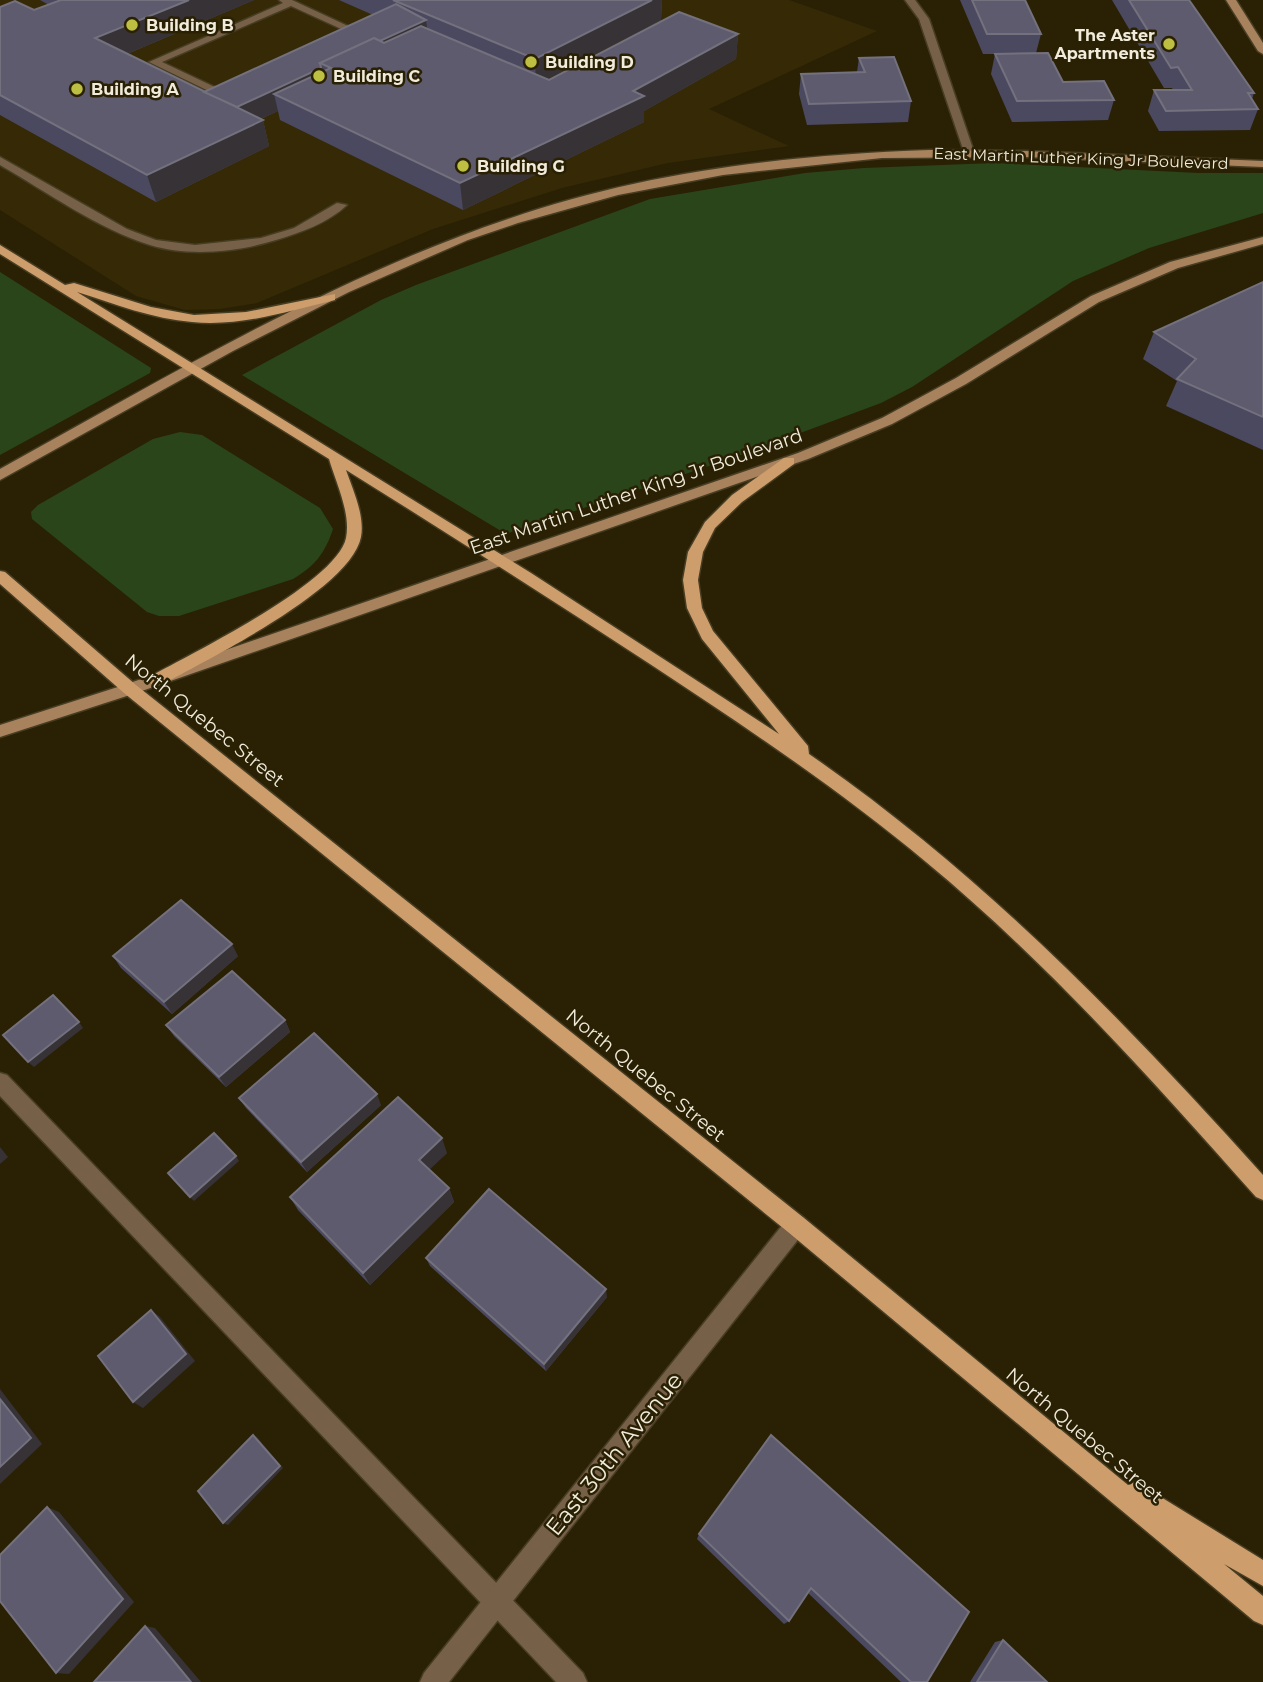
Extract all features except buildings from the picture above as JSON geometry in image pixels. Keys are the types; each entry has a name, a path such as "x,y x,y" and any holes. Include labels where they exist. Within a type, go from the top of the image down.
{"main road":[{"path":"1231,0 1263,51"},
{"name":"East Martin Luther King Jr Boulevard","path":"0,475 192,370 400,264 467,237 606,194 771,164 881,155 969,152 1263,164"},
{"name":"East Martin Luther King Jr Boulevard","path":"0,731 157,680 789,461 887,421 961,381 1095,299 1174,265 1263,240"},
{"path":"0,249 502,560 813,765 937,860 1029,943 1145,1059 1263,1190"},
{"path":"46,278 148,311 195,319 250,314 331,297"},
{"path":"157,680 264,618 307,590 344,560 354,541 353,522 335,457"},
{"path":"789,461 731,506 710,526 700,540 692,562 690,593 693,610 708,636 813,765"},
{"name":"North Quebec Street","path":"0,576 130,689 796,1225 1263,1612"},
{"path":"1079,1459 1263,1574"}],"street":[{"path":"910,0 924,19 969,152"},
{"path":"246,83 221,94 154,62 288,1 358,33 333,44"},
{"path":"0,160 123,231 154,243 195,249 262,241 298,230 341,205"},
{"path":"0,1082 575,1682"},
{"name":"East 30th Avenue","path":"433,1682 796,1225"}],"shaded area":[{"path":"0,0 789,0 877,31 709,109 789,146 668,163 562,188 433,229 257,303 220,309 185,310 136,296 0,210"}],"green space":[{"path":"995,163 1198,173 1263,173 1263,213 1149,248 1073,281 912,387 881,403 730,459 506,534 242,375 381,300 650,199 805,173"},
{"path":"0,272 151,368 150,373 0,455"},
{"path":"180,432 202,435 320,508 333,529 323,552 313,564 293,579 179,616 159,616 147,612 32,519 31,512 38,505 153,439"}],"place":[{"name":"Building B","path":"132,25"},
{"name":"The Aster Apartments","path":"1169,44"},
{"name":"Building D","path":"531,62"},
{"name":"Building C","path":"319,76"},
{"name":"Building A","path":"77,89"},
{"name":"Building G","path":"463,166"}]}
